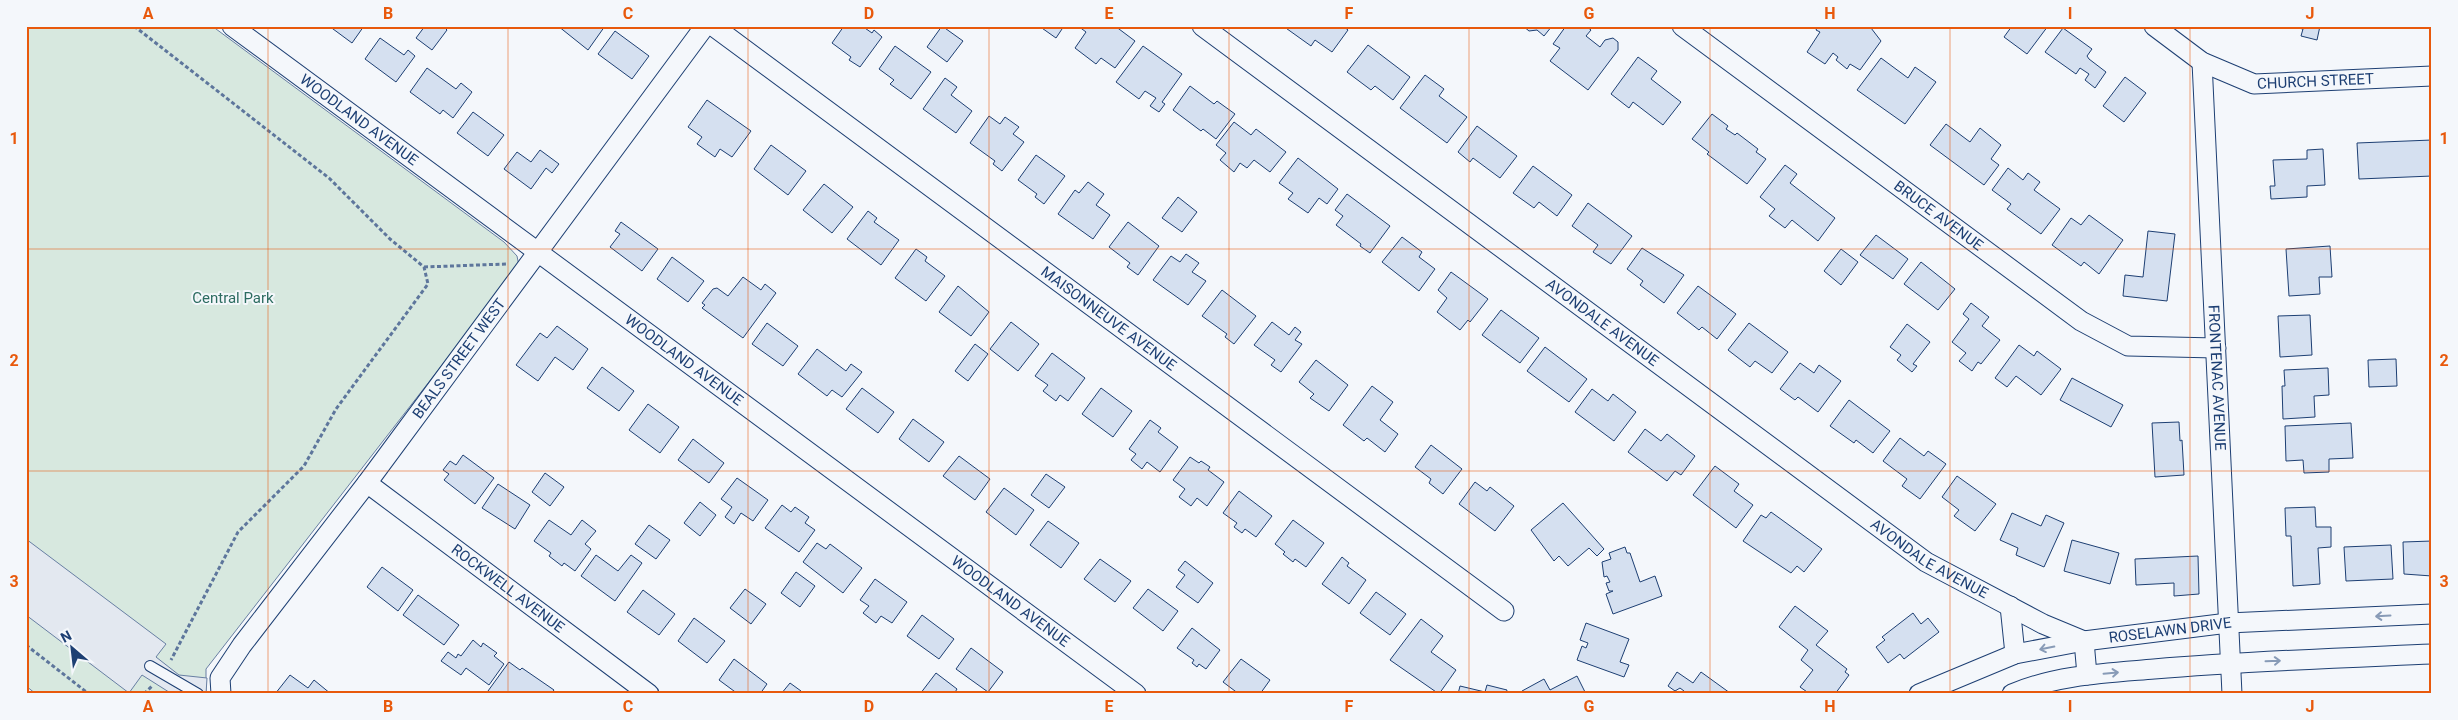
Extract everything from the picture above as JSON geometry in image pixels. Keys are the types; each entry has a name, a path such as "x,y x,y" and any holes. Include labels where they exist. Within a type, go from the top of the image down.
{"street":[{"name":"WOODLAND AVENUE","path":"232,26 1136,694"},
{"name":"BEALS STREET WEST","path":"221,694 220,678 242,645 367,483 537,251 706,26"},
{"name":"MAISONNEUVE AVENUE","path":"713,26 1504,611"},
{"name":"AVONDALE AVENUE","path":"1202,26 1926,562 2010,606 2084,641"},
{"name":"BRUCE AVENUE","path":"1682,26 2081,321 2128,346 2216,348"},
{"name":"CHURCH STREET","path":"2154,26 2202,62 2254,84 2432,76"},
{"name":"FRONTENAC AVENUE","path":"2202,62 2232,694"},
{"name":"ROCKWELL AVENUE","path":"367,483 649,694"},
{"path":"2010,606 2015,654"},
{"name":"ROSELAWN DRIVE","path":"1919,694 2015,654 2084,641 2228,623 2432,614"},
{"path":"2084,641 2087,675"},
{"path":"2012,694 2027,687 2087,675 2230,662 2432,654"}],"lane":[{"path":"150,666 198,694"}],"path":[{"path":"134,26 329,178 390,240 424,267 428,284 336,410 304,466 238,532 170,662"},
{"path":"424,267 508,264"},
{"path":"26,645 89,694"},
{"path":"144,694 153,685"}],"green space":[{"name":"Central Park","path":"26,26 212,26 504,242 517,256 519,266 206,669 206,694 36,694 26,686"}],"shaded area":[{"path":"26,539 166,644 156,657 179,675 207,678 206,694 172,694 142,675 129,693 26,615"}],"building":[{"path":"329,26 364,26 352,43"},
{"path":"425,26 443,26 447,30 432,50 416,38"},
{"path":"558,26 605,26 588,50"},
{"path":"844,26 862,26 872,33 874,30 882,37 860,67 849,60 851,57 832,43"},
{"path":"942,26 963,41 947,62 927,47"},
{"path":"1039,26 1064,26 1056,38"},
{"path":"1078,26 1115,26 1135,41 1115,68 1101,58 1096,64 1075,48 1086,32"},
{"path":"1283,26 1343,26 1348,30 1332,52 1315,40 1311,46"},
{"path":"1523,26 1552,26 1544,36 1537,30 1529,31"},
{"path":"1566,26 1586,26 1591,30 1586,36 1600,47 1605,40 1613,38 1618,42 1618,50 1588,90 1550,61 1560,48 1553,44"},
{"path":"1818,26 1871,28 1881,41 1860,70 1850,64 1847,69 1836,60 1838,57 1833,53 1825,64 1807,52 1820,32 1816,30"},
{"path":"2012,26 2048,26 2027,54 2004,37"},
{"path":"2289,26 2320,26 2317,40 2301,36 2303,29"},
{"path":"2063,28 2092,49 2087,56 2106,72 2095,88 2085,80 2089,74 2080,68 2076,74 2045,52"},
{"path":"615,31 649,56 632,79 598,54"},
{"path":"380,38 404,55 408,50 415,56 396,82 365,59"},
{"path":"1368,45 1410,77 1393,100 1375,86 1371,90 1347,72"},
{"path":"895,46 931,72 911,99 890,84 894,80 879,69"},
{"path":"1143,46 1182,74 1162,102 1165,104 1159,112 1150,106 1156,98 1145,91 1139,99 1116,82"},
{"path":"1638,57 1657,71 1651,79 1681,102 1663,125 1633,102 1629,108 1611,94"},
{"path":"1881,58 1908,78 1915,67 1936,82 1905,124 1857,90"},
{"path":"427,68 456,89 461,83 472,92 453,118 443,110 440,114 410,92"},
{"path":"1425,75 1444,89 1439,96 1467,117 1447,143 1400,108"},
{"path":"2125,77 2146,93 2124,122 2103,106"},
{"path":"945,78 957,87 951,95 972,111 956,133 923,109"},
{"path":"1190,86 1214,104 1217,101 1235,114 1216,139 1203,129 1201,131 1173,110"},
{"path":"707,100 751,131 732,157 720,149 715,157 697,144 702,137 688,127"},
{"path":"473,112 504,135 488,156 457,133"},
{"path":"1712,114 1728,126 1726,129 1735,135 1737,133 1758,149 1756,152 1766,159 1747,184 1707,154 1709,152 1692,139"},
{"path":"989,116 1000,124 1005,117 1019,127 1013,134 1024,142 1002,171 993,164 995,161 970,143"},
{"path":"1234,122 1251,135 1256,129 1286,152 1270,172 1254,160 1247,168 1240,163 1234,172 1220,160 1226,153 1216,145"},
{"path":"1946,124 1970,142 1980,128 2001,145 1991,159 1999,165 1984,185 1930,145"},
{"path":"1477,126 1517,156 1500,178 1473,158 1470,162 1458,152"},
{"path":"2432,140 2432,176 2359,179 2357,143"},
{"path":"771,145 806,171 788,195 754,169"},
{"path":"2323,149 2325,185 2307,186 2307,197 2271,199 2270,186 2275,186 2273,160 2307,159 2307,150"},
{"path":"540,150 559,164 552,173 546,168 531,189 504,169 517,152 531,162"},
{"path":"1036,155 1065,176 1044,204 1035,197 1037,194 1018,180"},
{"path":"1298,158 1338,189 1327,204 1319,198 1308,213 1288,199 1293,193 1279,183"},
{"path":"1785,165 1797,174 1790,183 1835,218 1818,241 1792,220 1785,228 1769,216 1775,209 1760,197"},
{"path":"1533,166 1572,195 1557,216 1539,202 1534,208 1513,193"},
{"path":"2008,168 2023,180 2028,173 2040,182 2034,190 2060,209 2041,234 2007,209 2011,204 1992,190"},
{"path":"1088,182 1104,194 1096,205 1110,215 1093,239 1058,214 1075,190 1079,193"},
{"path":"824,184 853,207 832,233 803,210"},
{"path":"1347,194 1390,226 1370,253 1336,225 1343,216 1335,210"},
{"path":"1178,197 1197,212 1182,232 1162,218"},
{"path":"1588,203 1632,236 1611,264 1593,252 1598,245 1572,226"},
{"path":"868,211 877,218 874,222 899,240 881,265 847,239"},
{"path":"2089,215 2123,240 2099,274 2084,262 2081,266 2052,245 2071,218 2081,225"},
{"path":"621,222 658,249 642,271 610,247 620,234 615,231"},
{"path":"1128,222 1159,246 1138,275 1127,267 1130,263 1109,247"},
{"path":"2148,231 2175,234 2167,301 2123,296 2125,275 2143,277"},
{"path":"1876,235 1908,259 1893,279 1860,255"},
{"path":"1402,237 1422,252 1419,257 1435,269 1419,291 1382,262"},
{"path":"2330,246 2332,277 2319,277 2320,294 2289,296 2286,249"},
{"path":"1642,248 1684,275 1664,303 1640,285 1643,281 1627,269"},
{"path":"916,249 927,257 925,261 945,276 926,301 895,278"},
{"path":"1841,249 1858,262 1841,285 1824,271"},
{"path":"1186,254 1199,263 1192,272 1206,281 1188,305 1153,280 1171,256 1180,262"},
{"path":"672,257 704,281 688,302 657,279"},
{"path":"1921,262 1955,289 1938,310 1904,284"},
{"path":"1451,272 1488,299 1470,322 1468,320 1460,330 1437,312 1447,298 1438,290"},
{"path":"743,277 761,290 765,284 776,293 743,338 702,308 705,305 702,303 713,289 717,288 728,296"},
{"path":"958,286 989,312 971,336 939,312"},
{"path":"1698,286 1736,314 1717,339 1702,327 1699,330 1677,313"},
{"path":"1222,290 1256,316 1234,344 1225,337 1227,334 1202,316"},
{"path":"1971,303 1989,317 1982,326 2000,340 1981,364 1978,362 1972,371 1959,361 1966,353 1952,342 1969,319 1963,314"},
{"path":"1501,310 1539,338 1520,363 1482,335"},
{"path":"2310,315 2312,355 2280,357 2278,316"},
{"path":"1011,322 1039,344 1018,371 990,349"},
{"path":"1272,322 1289,335 1295,327 1301,332 1295,340 1302,344 1281,372 1271,365 1275,360 1254,345"},
{"path":"767,323 798,346 783,366 752,344"},
{"path":"1749,323 1788,352 1772,373 1755,361 1750,367 1728,350"},
{"path":"1907,324 1930,342 1913,364 1917,366 1912,372 1897,360 1901,355 1890,347"},
{"path":"557,326 588,349 573,370 555,357 538,381 516,365 540,333 547,338"},
{"path":"975,344 988,354 968,381 955,371"},
{"path":"2019,345 2034,356 2037,351 2061,369 2041,395 2016,376 2007,387 1995,378"},
{"path":"1545,347 1587,379 1569,402 1527,371"},
{"path":"817,349 846,371 851,364 862,372 842,397 832,390 827,396 798,374"},
{"path":"1052,353 1085,378 1068,401 1060,395 1056,401 1043,391 1048,385 1035,376"},
{"path":"2396,359 2397,386 2369,387 2368,360"},
{"path":"1316,360 1348,385 1329,411 1310,398 1314,394 1299,382"},
{"path":"1800,363 1814,373 1819,365 1841,381 1818,412 1798,397 1795,400 1780,389"},
{"path":"602,367 634,391 619,411 587,388"},
{"path":"2328,368 2329,395 2314,396 2315,417 2283,419 2282,386 2285,386 2284,370"},
{"path":"2072,378 2123,405 2111,427 2060,400"},
{"path":"1372,386 1393,402 1380,420 1398,434 1385,452 1367,438 1364,441 1343,425"},
{"path":"862,388 894,412 878,433 846,409"},
{"path":"1101,388 1132,411 1113,437 1082,414"},
{"path":"1592,389 1608,401 1613,394 1636,412 1614,441 1575,412"},
{"path":"1849,400 1890,431 1873,453 1856,440 1854,443 1830,426"},
{"path":"648,404 679,427 660,453 629,430"},
{"path":"913,419 944,442 929,462 899,439"},
{"path":"1150,420 1161,428 1158,432 1178,447 1160,472 1147,462 1142,469 1131,460 1136,454 1129,449"},
{"path":"2179,422 2184,475 2155,477 2152,423"},
{"path":"2351,423 2353,458 2329,459 2329,472 2304,473 2303,460 2286,461 2285,426"},
{"path":"1645,429 1661,441 1667,434 1695,456 1681,475 1675,471 1667,481 1628,452"},
{"path":"1900,438 1924,456 1928,451 1946,464 1920,499 1902,486 1907,479 1883,461"},
{"path":"693,439 724,463 709,483 678,460"},
{"path":"1431,445 1462,469 1443,494 1429,483 1431,479 1415,467"},
{"path":"463,455 494,478 475,504 444,480 449,474 443,470 450,461 456,465"},
{"path":"959,456 990,479 975,500 943,476"},
{"path":"1190,457 1210,467 1208,470 1224,482 1207,506 1197,498 1191,506 1179,497 1185,489 1173,480"},
{"path":"1715,466 1739,484 1734,491 1753,505 1736,528 1693,495"},
{"path":"545,473 564,487 550,506 532,492"},
{"path":"1046,474 1065,487 1049,508 1031,495"},
{"path":"1957,476 1996,504 1975,531 1954,516 1959,510 1942,497"},
{"path":"737,478 768,500 753,521 741,513 734,524 725,517 732,507 721,499"},
{"path":"1475,482 1487,491 1490,487 1514,506 1495,531 1459,504"},
{"path":"498,484 530,505 515,529 482,508"},
{"path":"1004,488 1034,510 1016,535 986,512"},
{"path":"1239,491 1272,516 1256,537 1245,529 1242,533 1234,527 1237,523 1223,513"},
{"path":"700,502 716,515 700,536 684,523"},
{"path":"1563,503 1604,549 1597,556 1589,548 1568,566 1559,556 1554,561 1531,530"},
{"path":"782,505 791,512 795,507 809,517 805,523 815,530 799,552 765,528"},
{"path":"2315,507 2316,527 2331,527 2331,547 2318,548 2320,584 2293,586 2291,536 2286,536 2285,508"},
{"path":"1771,512 1822,549 1804,572 1797,566 1791,573 1743,541 1761,515 1766,518"},
{"path":"2012,513 2041,526 2046,515 2064,523 2044,567 2016,555 2018,548 2000,540"},
{"path":"549,520 571,535 582,520 596,531 585,544 591,549 575,571 564,563 562,566 549,556 551,553 534,541"},
{"path":"1293,520 1324,543 1306,567 1295,559 1293,562 1275,544"},
{"path":"1048,521 1079,543 1061,568 1030,545"},
{"path":"649,525 670,540 656,559 635,544"},
{"path":"2072,540 2119,553 2110,584 2064,571"},
{"path":"2432,541 2432,576 2404,574 2403,542"},
{"path":"817,543 826,549 830,544 862,568 843,593 803,562"},
{"path":"2391,545 2393,579 2346,581 2344,547"},
{"path":"1625,547 1627,553 1630,553 1640,582 1655,576 1662,596 1613,614 1606,594 1613,591 1609,591 1606,583 1610,582 1607,576 1604,577 1602,562 1611,559 1609,553"},
{"path":"596,555 618,571 631,555 642,563 615,601 581,576"},
{"path":"2198,556 2199,594 2174,596 2174,583 2136,585 2135,559"},
{"path":"1342,557 1349,563 1347,566 1366,580 1349,604 1322,584"},
{"path":"1100,559 1131,581 1115,602 1084,579"},
{"path":"1185,561 1213,583 1198,603 1176,587 1185,575 1178,570"},
{"path":"382,567 413,590 398,611 367,587"},
{"path":"796,572 815,586 800,607 781,593"},
{"path":"875,579 907,602 892,623 881,616 876,623 863,613 869,606 860,600"},
{"path":"745,589 766,604 751,624 730,608"},
{"path":"1148,589 1178,611 1163,631 1133,608"},
{"path":"643,590 675,614 659,635 627,612"},
{"path":"1376,592 1406,614 1390,635 1360,613"},
{"path":"418,595 459,625 444,645 403,615"},
{"path":"1795,606 1828,631 1816,645 1847,669 1845,672 1849,675 1835,694 1810,694 1800,687 1813,670 1801,660 1808,650 1779,627"},
{"path":"1913,613 1921,624 1928,618 1939,632 1904,659 1900,654 1888,663 1876,647 1885,640 1882,637"},
{"path":"922,615 954,639 939,659 907,636"},
{"path":"694,618 725,641 707,663 678,641"},
{"path":"1421,619 1443,636 1431,652 1456,670 1439,694 1390,660"},
{"path":"1586,623 1629,639 1620,662 1629,665 1624,677 1577,660 1582,646 1586,648 1588,643 1580,640"},
{"path":"1192,628 1220,650 1206,669 1199,664 1197,667 1192,663 1194,660 1177,648"},
{"path":"473,640 481,647 483,643 497,653 494,656 504,664 489,685 466,668 461,675 441,661 448,652 456,658 458,654 461,656"},
{"path":"971,648 1003,672 988,692 956,669"},
{"path":"734,659 767,684 760,694 738,694 719,680"},
{"path":"1241,659 1270,680 1260,694 1239,694 1223,682"},
{"path":"509,662 520,670 522,668 554,690 551,694 492,694 488,691"},
{"path":"1677,672 1693,683 1701,672 1730,693 1682,694 1684,691 1680,688 1675,691 1668,686"},
{"path":"936,673 957,689 954,694 920,694"},
{"path":"290,675 308,688 314,680 331,694 275,694"},
{"path":"1577,676 1586,694 1523,694 1522,691 1544,679 1550,690"},
{"path":"790,683 801,691 799,694 781,694"},
{"path":"1487,685 1507,690 1506,694 1458,694 1460,686 1485,692"}]}
